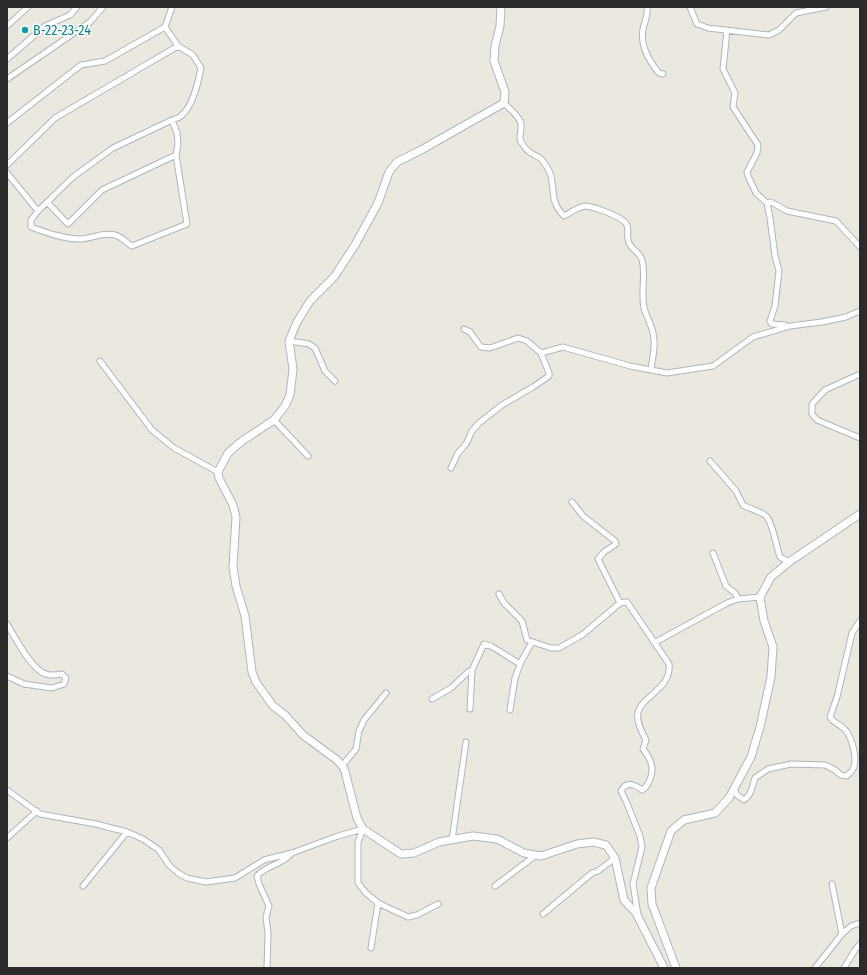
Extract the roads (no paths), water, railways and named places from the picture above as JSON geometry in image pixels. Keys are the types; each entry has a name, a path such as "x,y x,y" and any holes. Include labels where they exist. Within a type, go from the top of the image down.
{"street":[{"path":"7,26 28,7"},
{"path":"7,59 45,26 70,15 78,7"},
{"path":"7,80 90,22 103,7"},
{"path":"7,123 81,65 105,61 165,27 172,7"},
{"path":"501,7 500,26 495,46 494,61 505,92 504,102 521,123 519,140 523,147 532,155 541,158 551,175 552,192 556,208 564,216 585,206 615,215 623,220 627,226 629,243 640,254 643,265 642,286 644,308 654,339 651,370"},
{"path":"647,7 648,16 642,36 643,47 655,68 659,73 663,74"},
{"path":"690,7 697,24 708,28 770,35 779,30 800,10 826,7"},
{"path":"165,27 178,46 193,55 201,68 196,91 189,106 181,116 172,120 113,148 73,177 38,211 31,220 31,227 50,234 82,239 96,236 114,235 122,237 132,246 187,224 176,155 178,144 177,133 172,120"},
{"path":"727,30 723,69 735,92 733,107 758,145 757,153 747,172 756,193 767,203 775,256 779,271 775,306 770,321 772,324 790,326"},
{"path":"7,165 55,118 178,46"},
{"path":"504,102 398,162 389,172 378,202 355,245 334,277 310,301 298,322 289,341 293,369 290,395 286,406 274,420 242,441 228,453 218,472 219,478 233,505 236,517 233,567 236,586 245,616 252,672 256,682 273,706 285,715 303,735 336,760 344,768 357,818 363,829 401,854 414,853 439,842 473,836 497,839 524,853 541,856 577,844 593,842 606,845 615,858 624,900 638,918 664,968"},
{"path":"48,202 68,224 102,190 176,155"},
{"path":"7,173 38,211"},
{"path":"767,203 771,202 787,211 836,221 860,247"},
{"path":"541,354 563,346 630,366 667,374 713,366 753,337 790,326 846,317 860,311"},
{"path":"451,468 458,453 466,444 472,430 479,423 502,405 549,376 541,354 527,341 518,338 490,348 481,347 470,332 464,329"},
{"path":"289,341 309,344 315,348 325,371 335,381"},
{"path":"100,361 152,430 174,448 218,472"},
{"path":"860,374 825,390 812,404 812,414 817,420 860,438"},
{"path":"274,420 308,456"},
{"path":"710,461 736,490 742,505 765,515 772,525 775,543 780,557 789,562"},
{"path":"572,502 583,516 615,541 616,544 604,552 598,559 620,603"},
{"path":"676,968 652,904 651,888 671,831 684,820 715,813 729,798 751,757 772,677 773,647 764,621 760,597 771,577 789,562 860,514"},
{"path":"713,553 726,586 738,599"},
{"path":"499,594 504,602 522,621 527,640 551,648 559,648 582,635 620,603 627,602 669,664 669,675 640,707 638,712 639,725 646,740 643,749 652,765 652,775 646,788 642,790 635,785 628,784 623,786 621,791 640,836 642,847 633,884 638,918"},
{"path":"654,643 727,603 738,599 760,597"},
{"path":"734,789 737,795 744,800 751,793 755,778 768,769 791,764 825,765 841,775 847,776 852,771 854,749 851,739 842,727 834,722 830,717 837,697 852,633 860,621"},
{"path":"7,624 28,658 37,668 44,674 62,674 66,678 64,684 52,688 24,684 7,676"},
{"path":"510,710 515,678 520,664 532,642"},
{"path":"470,709 472,670 484,644 520,664"},
{"path":"432,699 451,688 472,670"},
{"path":"342,766 356,749 359,731 364,720 386,693"},
{"path":"452,840 466,742"},
{"path":"7,790 40,814 96,824 127,832 143,839 159,850 169,865 178,873 187,878 206,882 235,878 264,860 292,853 338,836 363,829"},
{"path":"7,838 37,812"},
{"path":"363,829 358,842 358,882 366,893 378,903 408,917 438,904"},
{"path":"83,886 127,832"},
{"path":"267,968 268,933 266,917 269,906 257,876 262,870 284,860 292,853"},
{"path":"496,886 536,855"},
{"path":"543,914 592,873 598,871 615,858"},
{"path":"832,884 842,934"},
{"path":"371,948 378,903"},
{"path":"815,968 842,934 851,926 860,923"},
{"path":"844,968 860,944"}],"place":[{"name":"B-22-23-24","path":"25,30"}]}
